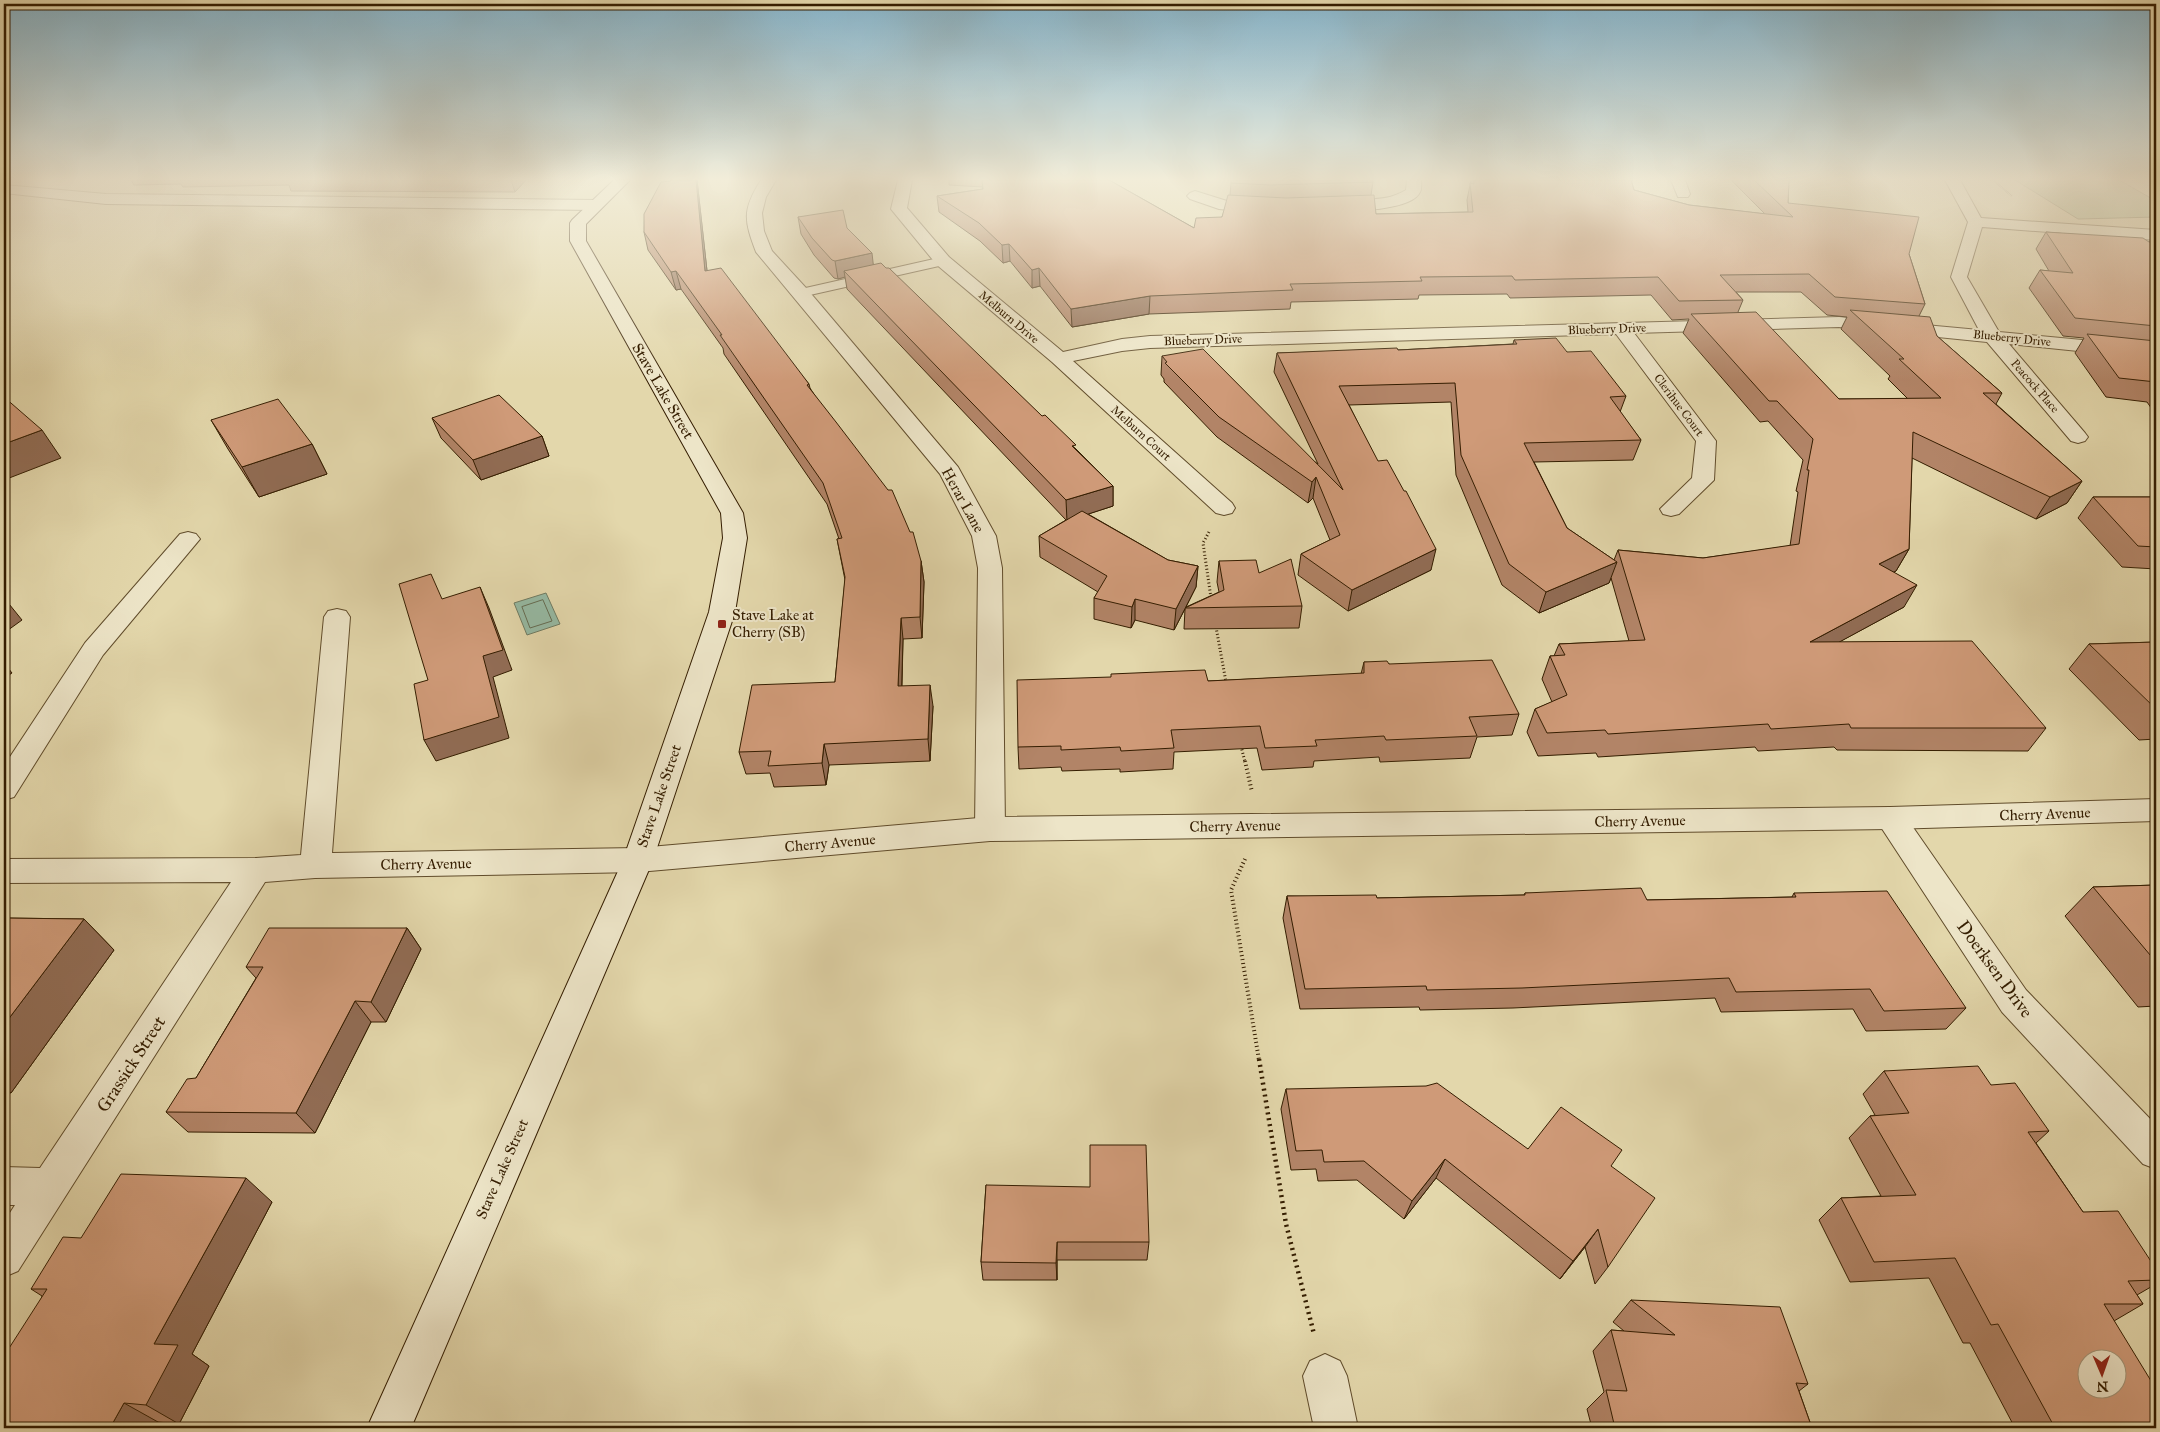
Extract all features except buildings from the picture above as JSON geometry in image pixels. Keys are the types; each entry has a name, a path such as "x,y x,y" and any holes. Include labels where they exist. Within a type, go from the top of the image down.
{"street":[{"name":"Stave Lake Street","path":"389,1428 638,860 722,612 735,538 732,513 581,247"},
{"name":"Herar Lane","path":"762,247 764,252 801,293 950,472 984,536 990,568 990,829"},
{"name":"Melburn Drive","path":"931,247 943,261 1059,358"},
{"name":"Peacock Place","path":"1968,247 1959,277 1991,335 2078,437"},
{"name":"Blueberry Drive","path":"1059,358 1122,345 1150,342 1839,322 1991,335 2156,353"},
{"name":"Clerihue Court","path":"1621,328 1706,441 1703,480 1672,509"},
{"name":"Melburn Court","path":"1059,358 1224,508"},
{"path":"4,789 94,649 188,539"},
{"path":"314,866 337,617"},
{"name":"Cherry Avenue","path":"4,871 256,870 314,866 638,860 990,829 1890,818 2156,810"},
{"name":"Doerksen Drive","path":"1890,818 2014,1001 2156,1151"},
{"name":"Grassick Street","path":"4,1257 256,870"},
{"path":"4,1186 50,1188"},
{"path":"1325,1376 1336,1428"}],"lane":[{"path":"801,293 943,261"}],"path":[{"path":"1213,607 1202,543 1224,508"},
{"path":"1216,626 1228,691"},
{"path":"1240,739 1260,826 1231,890 1286,1224 1325,1376"}],"water":[{"path":"546,593 560,624 527,635 514,603"}],"place":[{"name":"Stave Lake at Cherry (SB)","path":"722,624"}]}
